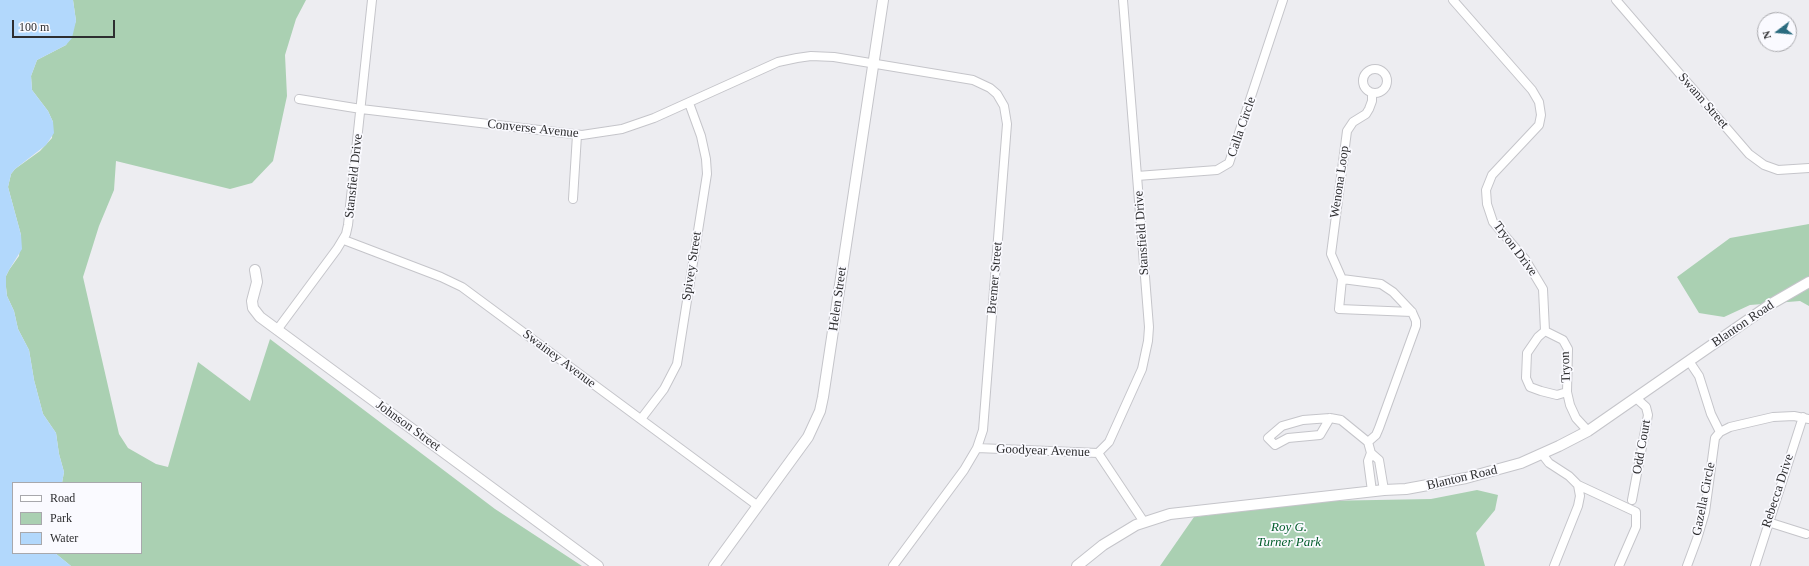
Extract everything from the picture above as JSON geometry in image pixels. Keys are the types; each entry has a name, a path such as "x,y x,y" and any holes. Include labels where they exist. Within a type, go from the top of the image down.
{"street":[{"name":"Stansfield Drive","path":"277,330 344,240 348,225 372,0"},
{"name":"Helen Street","path":"714,566 808,437 817,418 824,397 883,0"},
{"name":"Stansfield Drive","path":"1098,453 1109,442 1142,368 1148,341 1149,327 1122,0"},
{"name":"Calla Circle","path":"1137,176 1217,170 1229,163 1283,0"},
{"name":"Tryon Drive","path":"1453,0 1532,90 1539,102 1541,115 1539,124 1492,175 1486,190 1487,204 1493,222 1526,259 1543,289 1545,331"},
{"path":"1618,3 1628,0"},
{"name":"Swann Street","path":"1618,3 1749,154 1764,165 1778,170 1809,168"},
{"name":"Converse Avenue","path":"300,99 361,109 577,135 599,133 627,127 654,118 783,60 811,56 825,56 873,64"},
{"name":"Bremer Street","path":"873,64 973,80 982,83 997,94 1007,115 983,430 977,448 964,470 894,566"},
{"name":"Wenona Loop","path":"1342,279 1331,254 1347,131 1353,122 1366,114 1369,110 1372,101 1372,93"},
{"name":"Spivey Street","path":"641,419 664,389 677,364 707,174 706,159 701,136 689,103"},
{"path":"573,199 577,135"},
{"name":"Swainey Avenue","path":"344,240 441,277 462,287 758,506"},
{"name":"Johnson Street","path":"255,270 257,282 252,301 253,308 260,317 598,566"},
{"path":"1368,442 1376,435 1380,428 1416,326 1412,312 1393,292 1381,284 1342,279 1339,309 1412,312"},
{"name":"Blanton Road","path":"1077,566 1103,545 1144,522 1170,514 1372,491 1406,489 1466,478 1500,469 1542,454 1588,431 1771,304 1809,282"},
{"name":"Tryon","path":"1545,331 1563,340 1568,349 1567,392"},
{"path":"1545,331 1538,337 1527,354 1526,378 1530,387 1541,391 1557,395 1567,392 1570,405 1576,418 1588,431"},
{"path":"1689,361 1698,376 1720,432 1730,427 1773,417 1806,418"},
{"name":"Odd Court","path":"1632,500 1648,415 1646,407 1636,398"},
{"path":"1330,418 1320,435 1288,438 1275,446 1268,438 1282,426 1312,418 1330,418 1341,420 1368,442 1371,453 1379,460 1384,490"},
{"name":"Rebecca Drive","path":"1755,566 1768,522 1806,418"},
{"name":"Gazella Circle","path":"1687,566 1705,512 1715,438 1720,432"},
{"name":"Goodyear Avenue","path":"977,448 1098,453 1144,522"},
{"path":"1371,453 1368,461 1372,491"},
{"path":"1542,454 1548,463 1569,476 1578,485 1636,512 1636,526 1619,566"},
{"path":"1554,566 1578,506 1580,496 1578,485"},
{"path":"1768,522 1806,534"}],"green space":[{"path":"73,0 306,0 296,19 285,55 287,96 273,161 252,183 230,189 116,161 114,190 99,226 83,277 119,434 128,448 156,464 168,467 198,362 250,401 270,339 495,509 582,566 71,566 56,554 142,554 142,482 62,482 64,472 59,454 56,433 43,414 34,380 29,350 18,329 14,311 7,296 6,276 19,256 21,235 8,187 11,174 15,169 40,151 52,138 53,122 48,111 32,90 31,76 37,60 66,45 76,21"},
{"path":"1809,224 1809,306 1800,301 1750,305 1724,317 1699,313 1677,277 1730,238"},
{"name":"Roy G. Turner Park","path":"1477,490 1498,495 1495,510 1476,533 1485,566 1160,566 1194,517 1321,501 1431,499"}],"water":[{"path":"0,0 73,0 76,21 72,38 66,45 37,60 31,76 32,90 48,111 53,122 54,133 46,145 15,169 11,174 8,187 21,235 22,249 6,276 7,296 14,311 18,329 29,350 34,380 43,414 56,433 59,454 64,472 62,482 12,482 12,554 56,554 71,566 0,566"}]}
